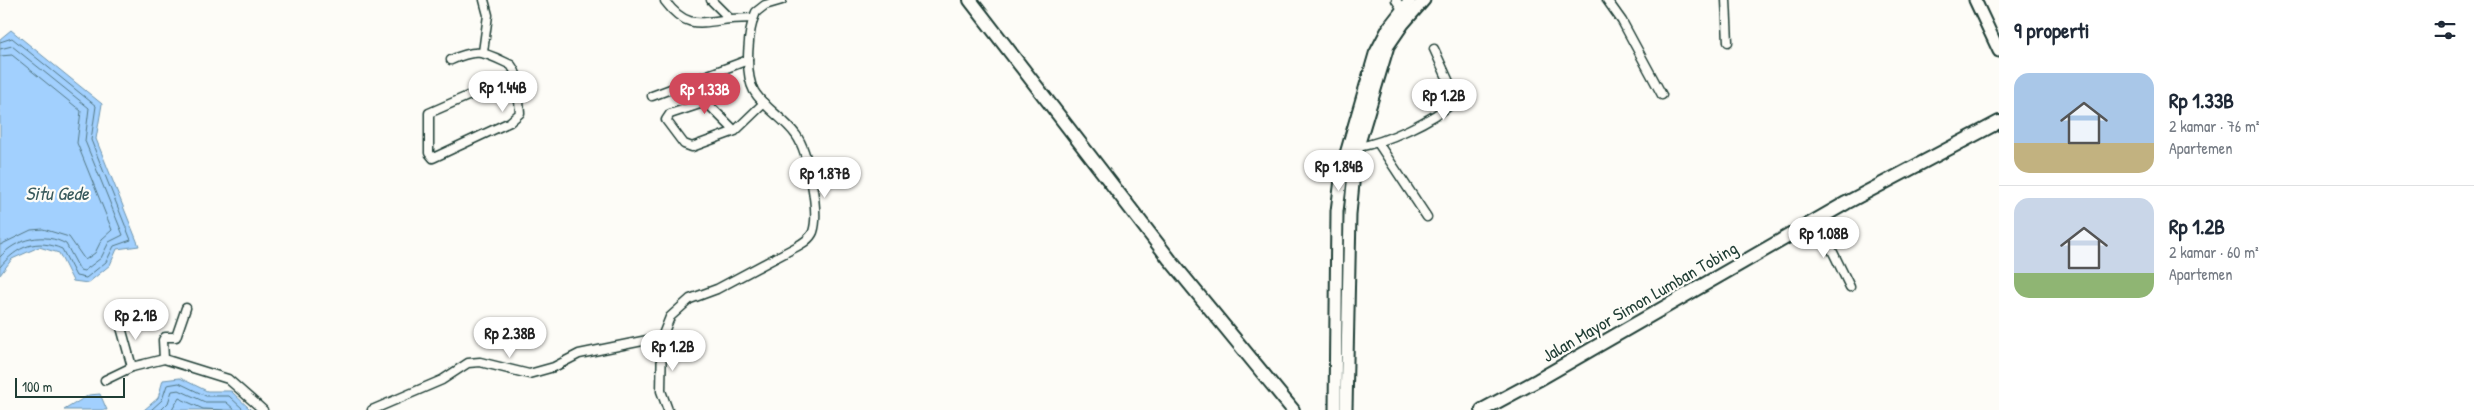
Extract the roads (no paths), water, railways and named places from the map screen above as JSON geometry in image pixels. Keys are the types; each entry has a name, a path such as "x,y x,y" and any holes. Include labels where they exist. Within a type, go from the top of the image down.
{"main road":[{"path":"970,0 1170,260 1293,410"},
{"name":"Jalan Mayor Simon Lumban Tobing","path":"1482,410 1918,164 1999,122"}],"street":[{"path":"483,52 488,15 484,0"},
{"path":"711,0 730,19"},
{"path":"668,410 661,391 662,337 664,328 676,309 690,299 717,289 796,247 808,239 813,232 814,206 806,152 795,133 764,104 754,91 750,81 748,60 753,18 759,7 782,0"},
{"path":"1335,410 1337,211 1343,164 1367,96 1388,46 1403,24 1424,0"},
{"path":"1607,0 1622,21 1662,95"},
{"path":"1726,0 1728,42"},
{"path":"1975,0 1999,51"},
{"path":"665,1 674,12 688,22 753,18"},
{"path":"1346,410 1350,214 1358,146 1367,96 1381,39 1402,3"},
{"path":"1358,146 1378,143 1403,132 1455,100 1454,93 1434,49"},
{"path":"451,60 474,51 483,52 511,65 516,75 520,113 515,120 435,157 430,156 429,113 516,75"},
{"path":"652,96 748,60"},
{"path":"735,131 706,102 670,114 666,120 684,144 692,147 735,131 764,104"},
{"path":"1378,143 1427,217"},
{"path":"1337,211 1350,214"},
{"path":"1814,222 1828,242 1850,286"},
{"path":"164,360 163,340 165,337 176,337 186,308"},
{"path":"118,320 132,368"},
{"path":"372,410 442,380 468,363 480,362 529,374 554,366 579,354 662,337"},
{"path":"104,380 132,368 164,360 228,380 263,410"}],"water":[{"name":"Situ Gede","path":"11,30 102,104 96,139 139,246 117,249 110,265 88,283 73,281 59,253 39,247 12,259 0,275 0,39"},
{"path":"180,378 207,391 231,391 251,410 144,410 158,398 163,380"},
{"path":"100,394 107,410 64,410 89,395"}]}
